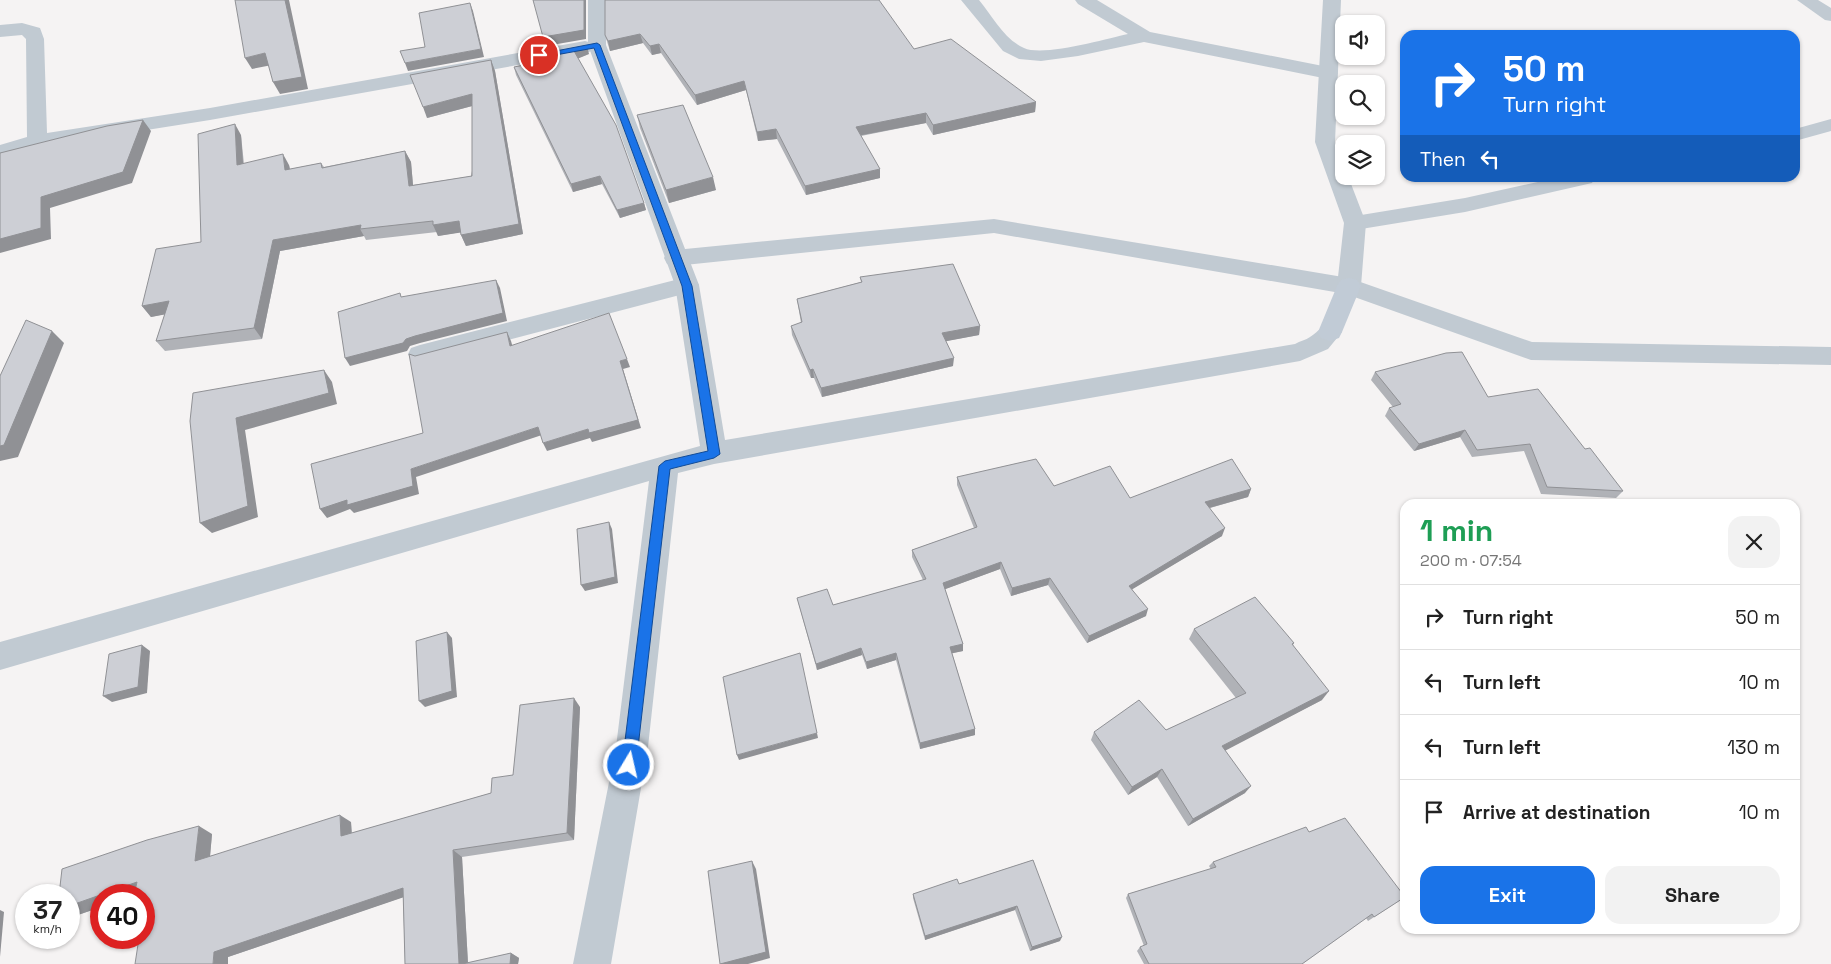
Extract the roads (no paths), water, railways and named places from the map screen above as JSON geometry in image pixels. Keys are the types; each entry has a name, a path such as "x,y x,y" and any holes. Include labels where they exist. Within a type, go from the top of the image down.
{"main road":[{"path":"1330,332 1349,286"}],"street":[{"path":"597,0 597,45 687,286 714,454"},
{"path":"970,0 1006,44 1017,53 1030,57 1048,56 1144,36"},
{"path":"1084,0 1144,36 1328,74"},
{"path":"1332,0 1325,142 1355,223 1349,286"},
{"path":"1806,0 1831,16"},
{"path":"0,31 22,29 33,32 35,39 37,140"},
{"path":"0,152 37,140 210,114 597,45"},
{"path":"1800,134 1831,125"},
{"path":"1355,223 1465,205 1566,182"},
{"path":"676,258 994,226 1349,286 1531,350 1831,356"},
{"path":"420,354 687,286"},
{"path":"0,656 665,466 714,454 1300,352 1319,343 1330,332"},
{"path":"592,964 632,747 665,466"}]}
